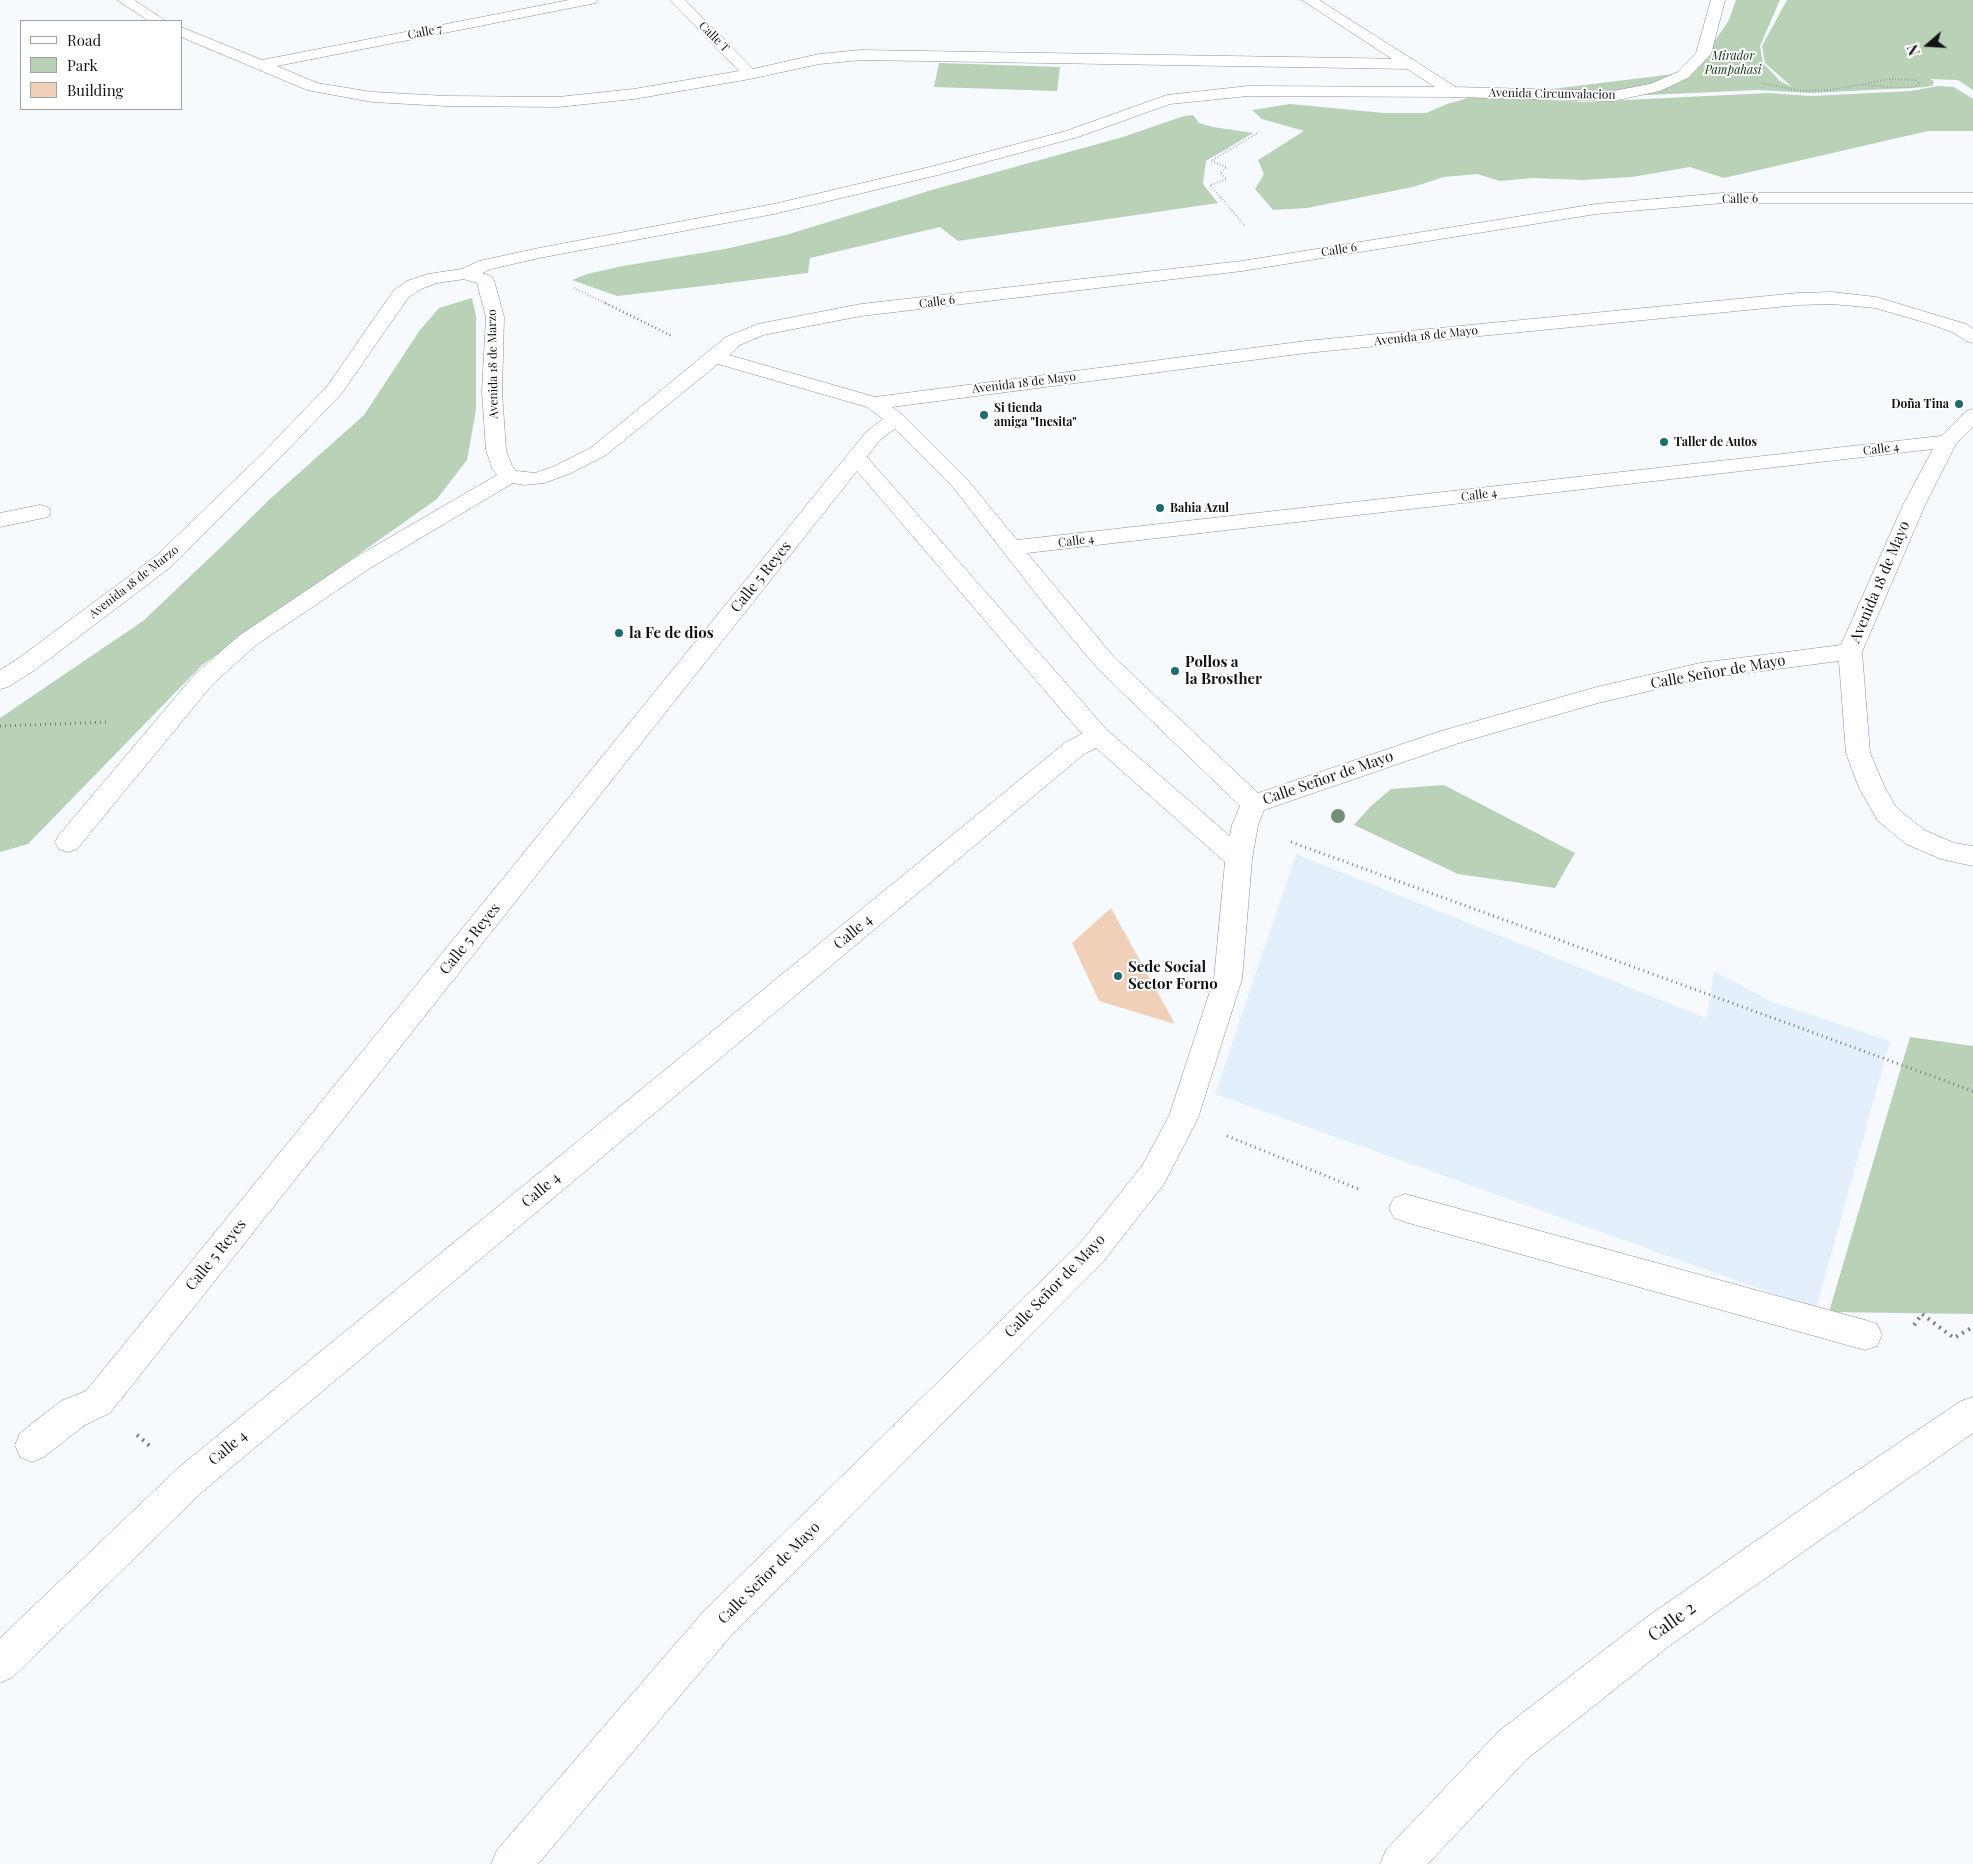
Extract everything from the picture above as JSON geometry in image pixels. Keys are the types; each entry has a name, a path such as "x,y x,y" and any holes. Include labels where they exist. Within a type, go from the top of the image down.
{"street":[{"path":"124,0 158,20"},
{"name":"Calle 7","path":"258,65 591,0"},
{"name":"Calle T","path":"677,0 750,74"},
{"path":"1309,0 1453,92"},
{"name":"Avenida Circunvalacion","path":"466,274 485,265 539,253 774,208 928,172 1072,134 1167,100 1248,91 1453,92 1613,96 1654,88 1684,75 1703,54 1718,0"},
{"path":"182,31 312,87 372,97 499,103 558,102 634,94 750,74 819,59 861,55 1144,62 1411,64"},
{"name":"Calle 6","path":"715,357 733,341 758,330 861,310 1242,266 1596,209 1723,198 1973,198"},
{"name":"Avenida 18 de Marzo","path":"0,681 27,664 164,561 270,457 335,389 401,294 414,285 434,278 466,274 485,280 495,317 492,392 496,450 502,468 510,476"},
{"name":"Avenida 18 de Mayo","path":"874,403 1306,348 1798,299 1832,298 1876,302 1959,328 1973,337"},
{"path":"68,842 204,679 248,640 364,562 510,476 537,479 562,470 599,451 715,357 874,403 896,419 959,482 1010,548 1105,662 1250,814"},
{"name":"Avenida 18 de Mayo","path":"1973,415 1946,441 1914,505 1850,652 1858,753 1872,788 1887,814 1915,837 1950,852 1973,856"},
{"name":"Calle 5 Reyes","path":"32,1446 74,1413 98,1402 856,457 874,435 896,419"},
{"name":"Calle 4","path":"1010,548 1946,441"},
{"path":"856,457 1098,736 1239,859"},
{"path":"0,520 40,512"},
{"name":"Calle Señor de Mayo","path":"511,1864 716,1625 1092,1252 1153,1175 1183,1118 1228,979 1239,859 1250,814 1450,736 1597,695 1700,671 1850,652"},
{"name":"Calle 4","path":"0,1664 190,1480 1075,748 1098,736"},
{"path":"1406,1208 1865,1335"},
{"name":"Calle 2","path":"1400,1864 1513,1746 1660,1630 1846,1499 1973,1413"}],"path":[{"path":"1762,83 1801,91 1831,90 1890,79 1916,80 1920,84 1914,87 1900,88 1862,85"},
{"path":"1255,127 1262,130 1211,161 1227,167 1220,173 1227,179 1210,185 1273,261"},
{"path":"539,253 563,283 715,357"},
{"path":"0,726 114,722"},
{"path":"1250,814 1973,1090"},
{"path":"1183,1118 1406,1208"},
{"path":"1865,1335 1887,1335 1912,1327 1922,1314 1954,1338 1973,1327"},
{"path":"98,1402 190,1480"}],"shaded area":[{"path":"1296,854 1706,1018 1714,971 1772,1002 1890,1041 1816,1309 1215,1094"}],"green space":[{"name":"Mirador Pampahasi","path":"1736,0 1780,0 1760,46 1763,63 1780,81 1792,87 1765,63 1762,46 1787,0 1973,0 1973,90 1958,80 1930,79 1934,81 1933,85 1927,87 1811,93 1759,90 1581,98 1511,94 1682,73 1707,52 1729,20"},
{"path":"939,63 1060,67 1057,91 934,87"},
{"path":"1938,86 1954,87 1973,99 1973,131 1928,131 1724,178 1690,167 1632,177 1582,180 1533,178 1500,181 1477,174 1444,177 1413,187 1307,208 1273,210 1255,189 1264,174 1258,160 1304,131 1262,119 1252,110 1290,104 1384,113 1426,113 1447,104 1475,96 1585,102 1768,93 1811,96 1911,91"},
{"path":"1193,115 1199,123 1253,133 1206,161 1203,184 1218,203 958,241 940,227 810,258 808,273 712,285 617,296 572,280 587,274 623,266 725,249 786,235 935,189 1123,137 1184,116"},
{"path":"472,298 476,316 476,410 467,460 437,499 202,665 28,844 0,852 0,718 143,621 270,499 364,415 420,330 439,308"},
{"path":"1444,785 1575,853 1555,888 1458,874 1354,825 1371,806 1391,789"},
{"path":"1910,1037 1973,1046 1973,1314 1829,1312"}],"building":[{"path":"1111,908 1175,1024 1099,1001 1072,943"}],"place":[{"name":"Doña Tina","path":"1959,404"},
{"name":"Si tienda amiga \"Inesita\"","path":"984,415"},
{"name":"Taller de Autos","path":"1664,442"},
{"name":"Bahia Azul","path":"1160,508"},
{"name":"la Fe de dios","path":"619,633"},
{"name":"Pollos a la Brosther","path":"1175,671"},
{"name":"Sede Social Sector Forno","path":"1118,976"}]}
